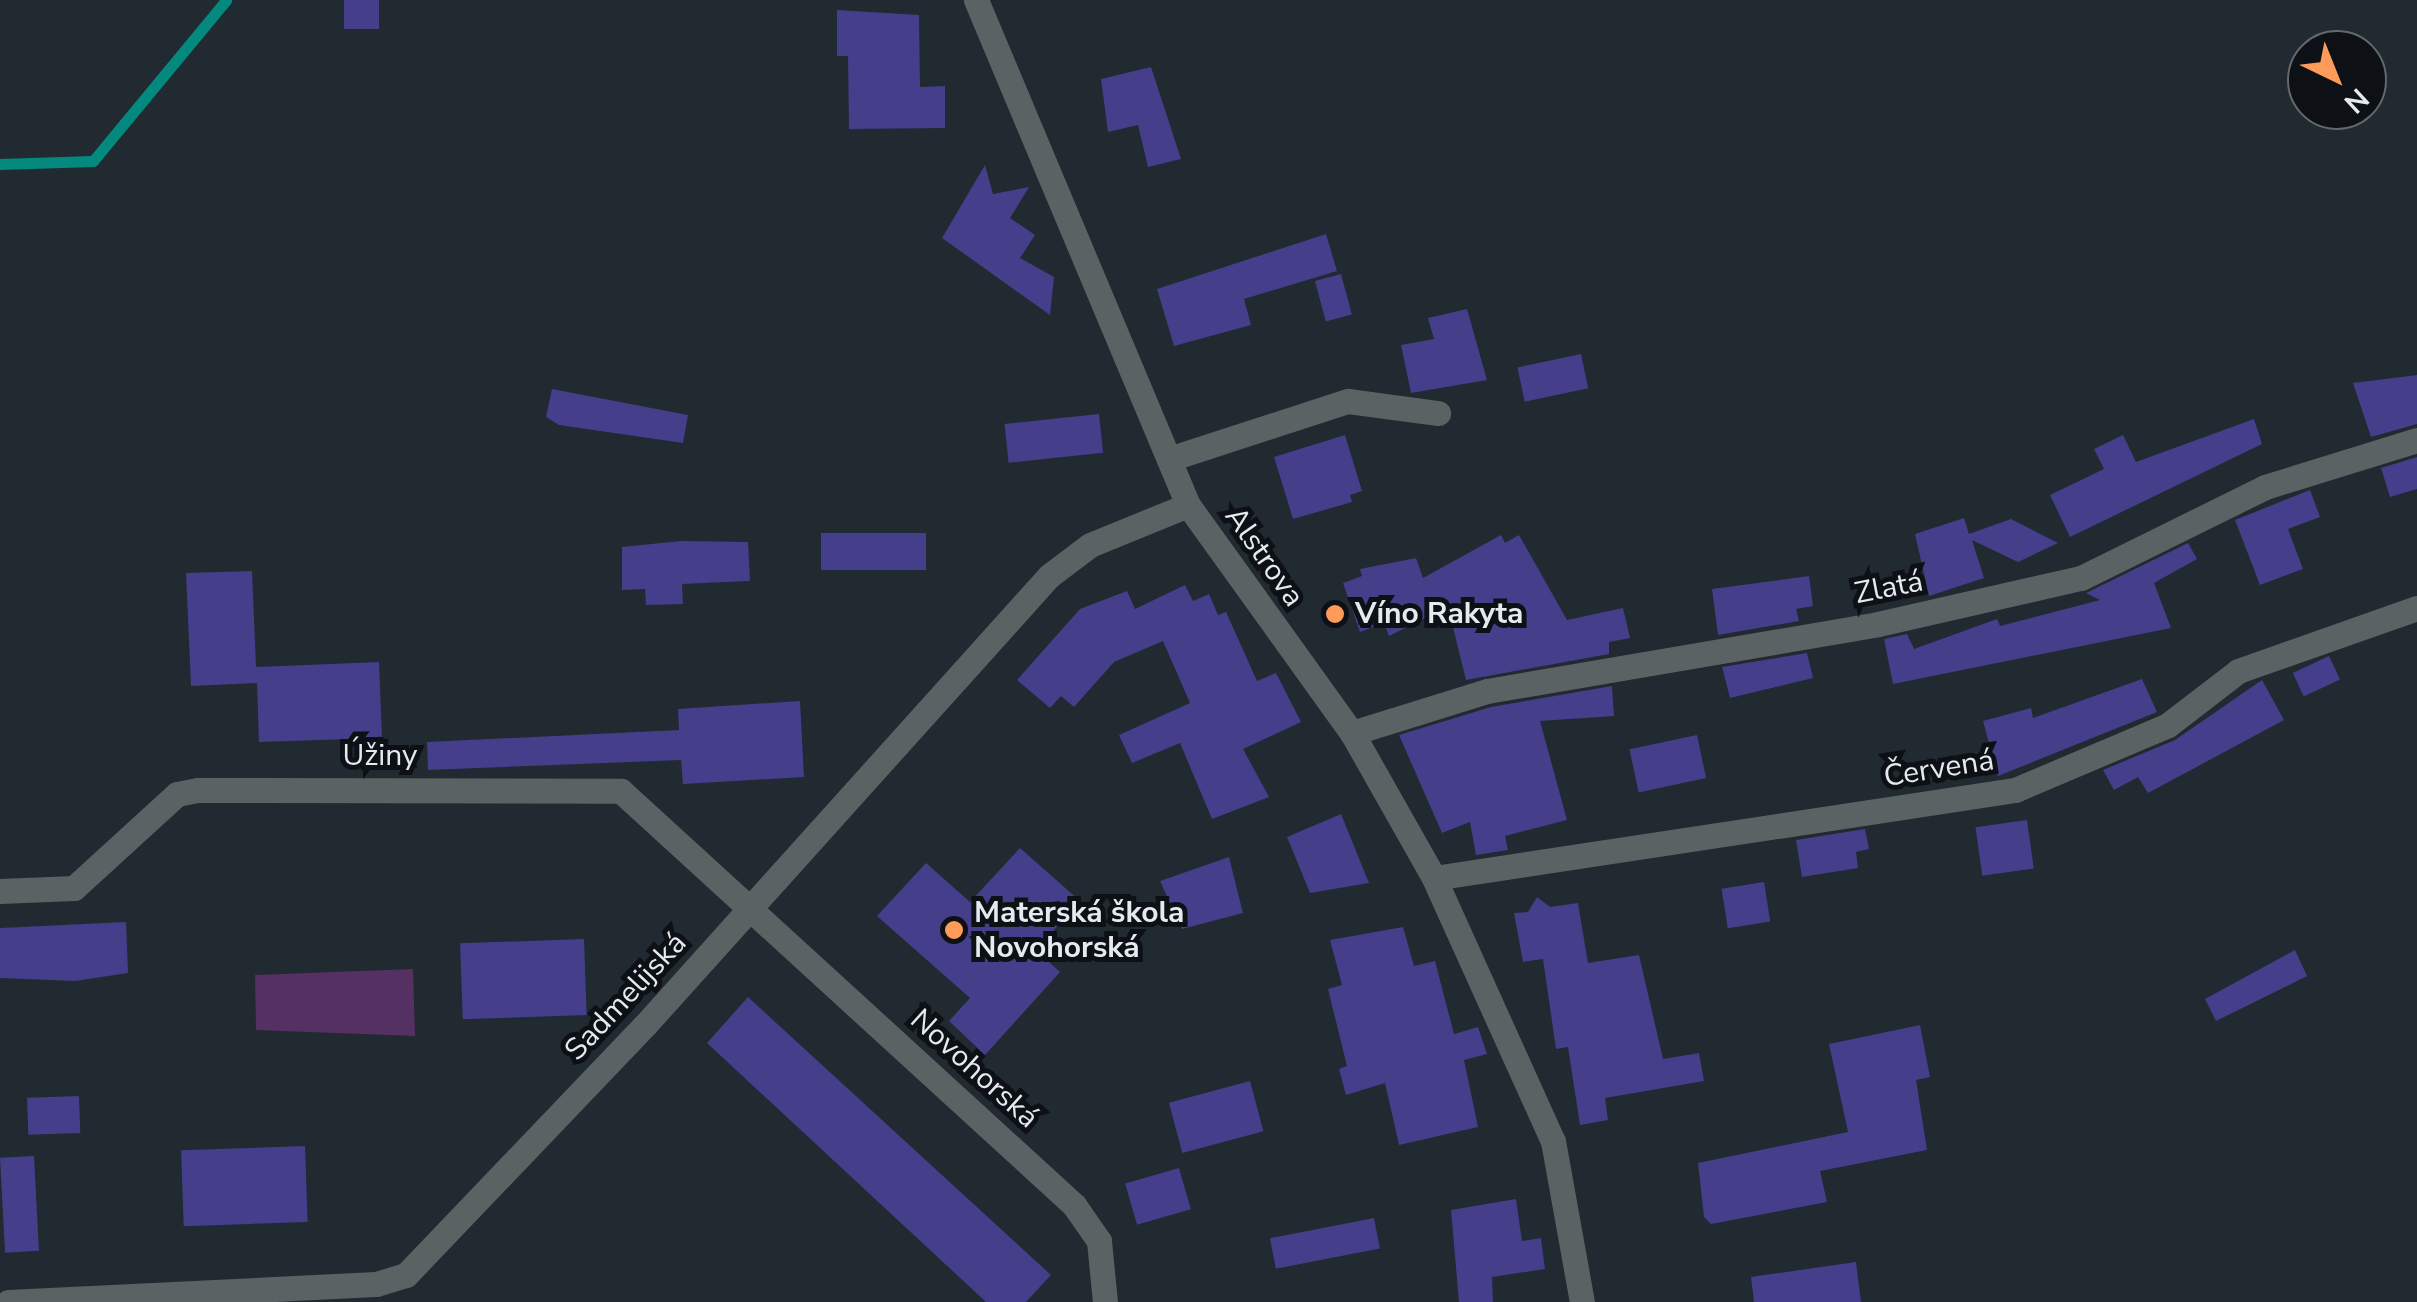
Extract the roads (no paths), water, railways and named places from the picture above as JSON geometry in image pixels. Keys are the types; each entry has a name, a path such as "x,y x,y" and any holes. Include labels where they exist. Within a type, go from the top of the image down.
{"street":[{"name":"Alstrova","path":"976,0 1188,505 1352,733 1434,878 1553,1142 1582,1302"},
{"path":"1169,459 1348,401 1438,413"},
{"name":"Zlatá","path":"1352,733 1488,691 1878,624 2081,578 2265,487 2417,440"},
{"name":"Sadmelijská","path":"8,1302 400,1278 751,909 1049,576 1090,545 1188,505"},
{"name":"Červená","path":"1434,878 2015,790 2168,725 2238,671 2417,608"},
{"name":"Úžiny","path":"0,891 74,888 177,794 198,790 610,788 634,800 751,909"},
{"name":"Novohorská","path":"751,909 1083,1214 1101,1248 1105,1302"}],"waterway":[{"path":"0,164 93,161 226,0"}],"place":[{"name":"Víno Rakyta","path":"1335,614"},
{"name":"Materská škola Novohorská","path":"954,930"}]}
